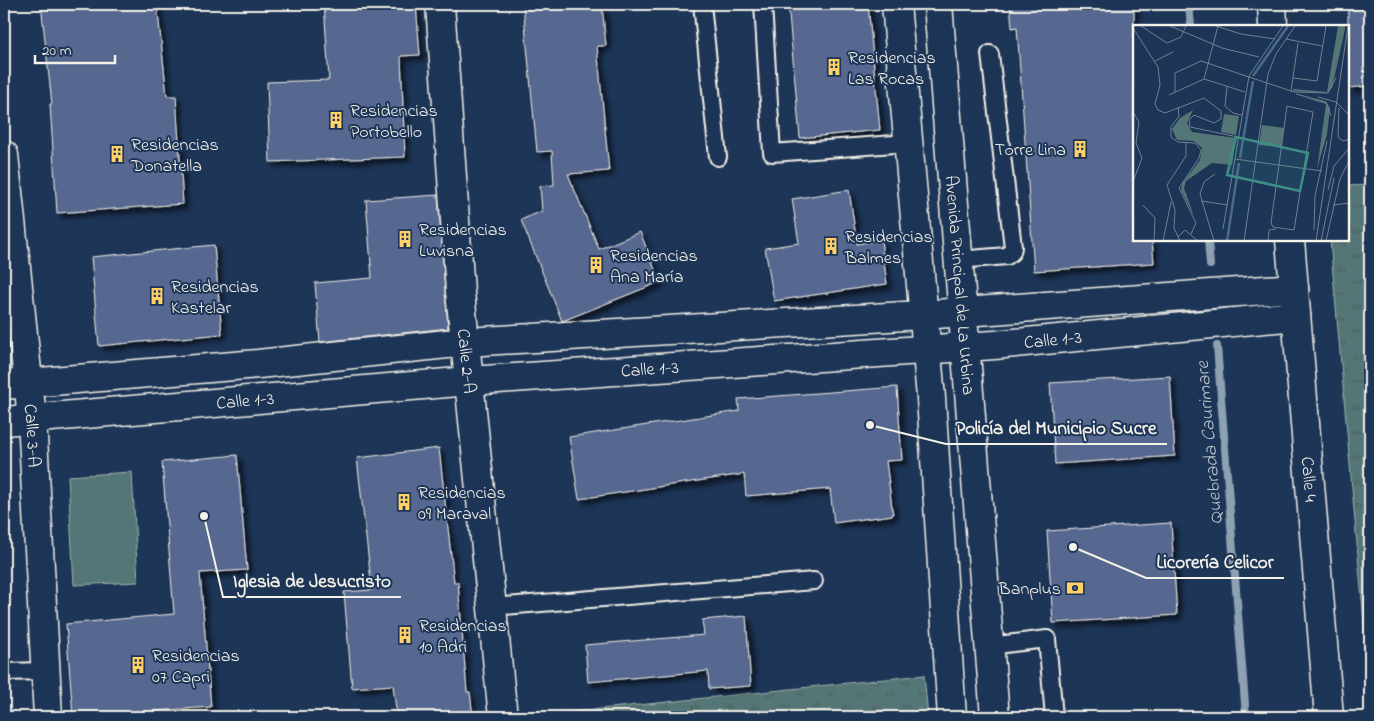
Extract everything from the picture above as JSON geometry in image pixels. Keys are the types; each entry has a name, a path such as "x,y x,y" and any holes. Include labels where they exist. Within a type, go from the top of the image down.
{"street":[{"name":"Calle 2-A","path":"440,4 460,292 503,717"},
{"path":"896,4 930,398 952,717"},
{"name":"Avenida Principal de La Urbina","path":"938,4 995,717"},
{"path":"1272,4 1273,25"},
{"name":"Calle 3-A","path":"4,155 16,384 32,418 48,717"},
{"name":"Calle 4","path":"1290,241 1329,717"},
{"name":"Calle 1-3","path":"16,384 258,364 466,342 922,315 1294,288"},
{"name":"Calle 1-3","path":"4,421 470,381 964,347 1296,316"}],"lane":[{"path":"702,4 718,157"},
{"path":"763,4 772,153 908,143"},
{"path":"958,260 1008,256 1012,252 1013,247 990,54"},
{"path":"492,607 814,580"},
{"path":"989,646 1047,639 1054,717"},
{"path":"4,672 46,671"}],"green space":[{"path":"1370,185 1370,690 1330,241 1349,241 1349,186"},
{"path":"132,472 138,582 74,585 68,476"},
{"path":"924,675 928,717 524,717"},
{"path":"884,710 884,717 818,717 817,715"}],"building":[{"path":"41,4 157,4 167,96 176,96 183,204 57,213 50,104 52,104"},
{"name":"Residencias Portobello","path":"324,4 416,4 420,55 401,56 405,157 270,162 267,82 329,80"},
{"path":"523,4 602,4 606,46 597,46 609,171 568,174 599,249 640,232 660,282 562,321 521,220 542,211 540,186 554,185 552,151 537,152"},
{"name":"Residencias Las Rocas","path":"788,4 868,4 880,130 800,138"},
{"name":"Torre Lina","path":"1010,4 1134,4 1133,241 1152,241 1154,263 1034,271 1017,27 1012,28"},
{"path":"1370,8 1370,86 1349,88 1348,10"},
{"name":"Residencias Balmes","path":"849,190 857,244 881,240 887,284 774,301 765,248 799,243 792,199"},
{"name":"Residencias Luvisna","path":"438,195 448,328 320,342 315,283 372,278 366,200"},
{"name":"Residencias Kastelar","path":"214,245 222,334 99,346 91,257"},
{"path":"1170,376 1175,456 1055,464 1050,383"},
{"path":"897,387 902,460 886,461 893,515 834,523 830,489 746,496 744,474 579,499 569,437 739,411 738,399"},
{"path":"439,448 454,582 458,582 467,692 470,692 473,717 397,717 393,685 352,688 344,592 372,590 357,458"},
{"path":"237,455 247,570 200,573 211,707 73,717 66,624 174,614 162,462"},
{"path":"1171,523 1177,615 1053,623 1047,531"},
{"path":"746,616 751,686 709,689 708,671 588,682 585,645 704,635 702,620"}],"waterway":[{"name":"Quebrada Caurimare","path":"1189,4 1191,25"},
{"name":"Quebrada Caurimare","path":"1208,241 1210,265"},
{"name":"Quebrada Caurimare","path":"1217,346 1246,717"}],"place":[{"name":"Residencias Las Rocas","path":"834,67"},
{"name":"Residencias Portobello","path":"336,120"},
{"name":"Torre Lina","path":"1080,149"},
{"name":"Residencias Donatella","path":"117,154"},
{"name":"Residencias Luvisna","path":"405,239"},
{"name":"Residencias Balmes","path":"831,246"},
{"name":"Residencias Ana María","path":"596,265"},
{"name":"Residencias Kastelar","path":"157,296"},
{"name":"Policía del Municipio Sucre","path":"870,425"},
{"name":"Residencias 09 Maraval","path":"404,502"},
{"name":"Iglesia de Jesucristo","path":"204,516"},
{"name":"Licorería Celicor","path":"1073,547"},
{"name":"Banplus","path":"1075,588"},
{"name":"Residencias 10 Adri","path":"405,635"},
{"name":"Residencias 07 Capri","path":"138,665"}]}
